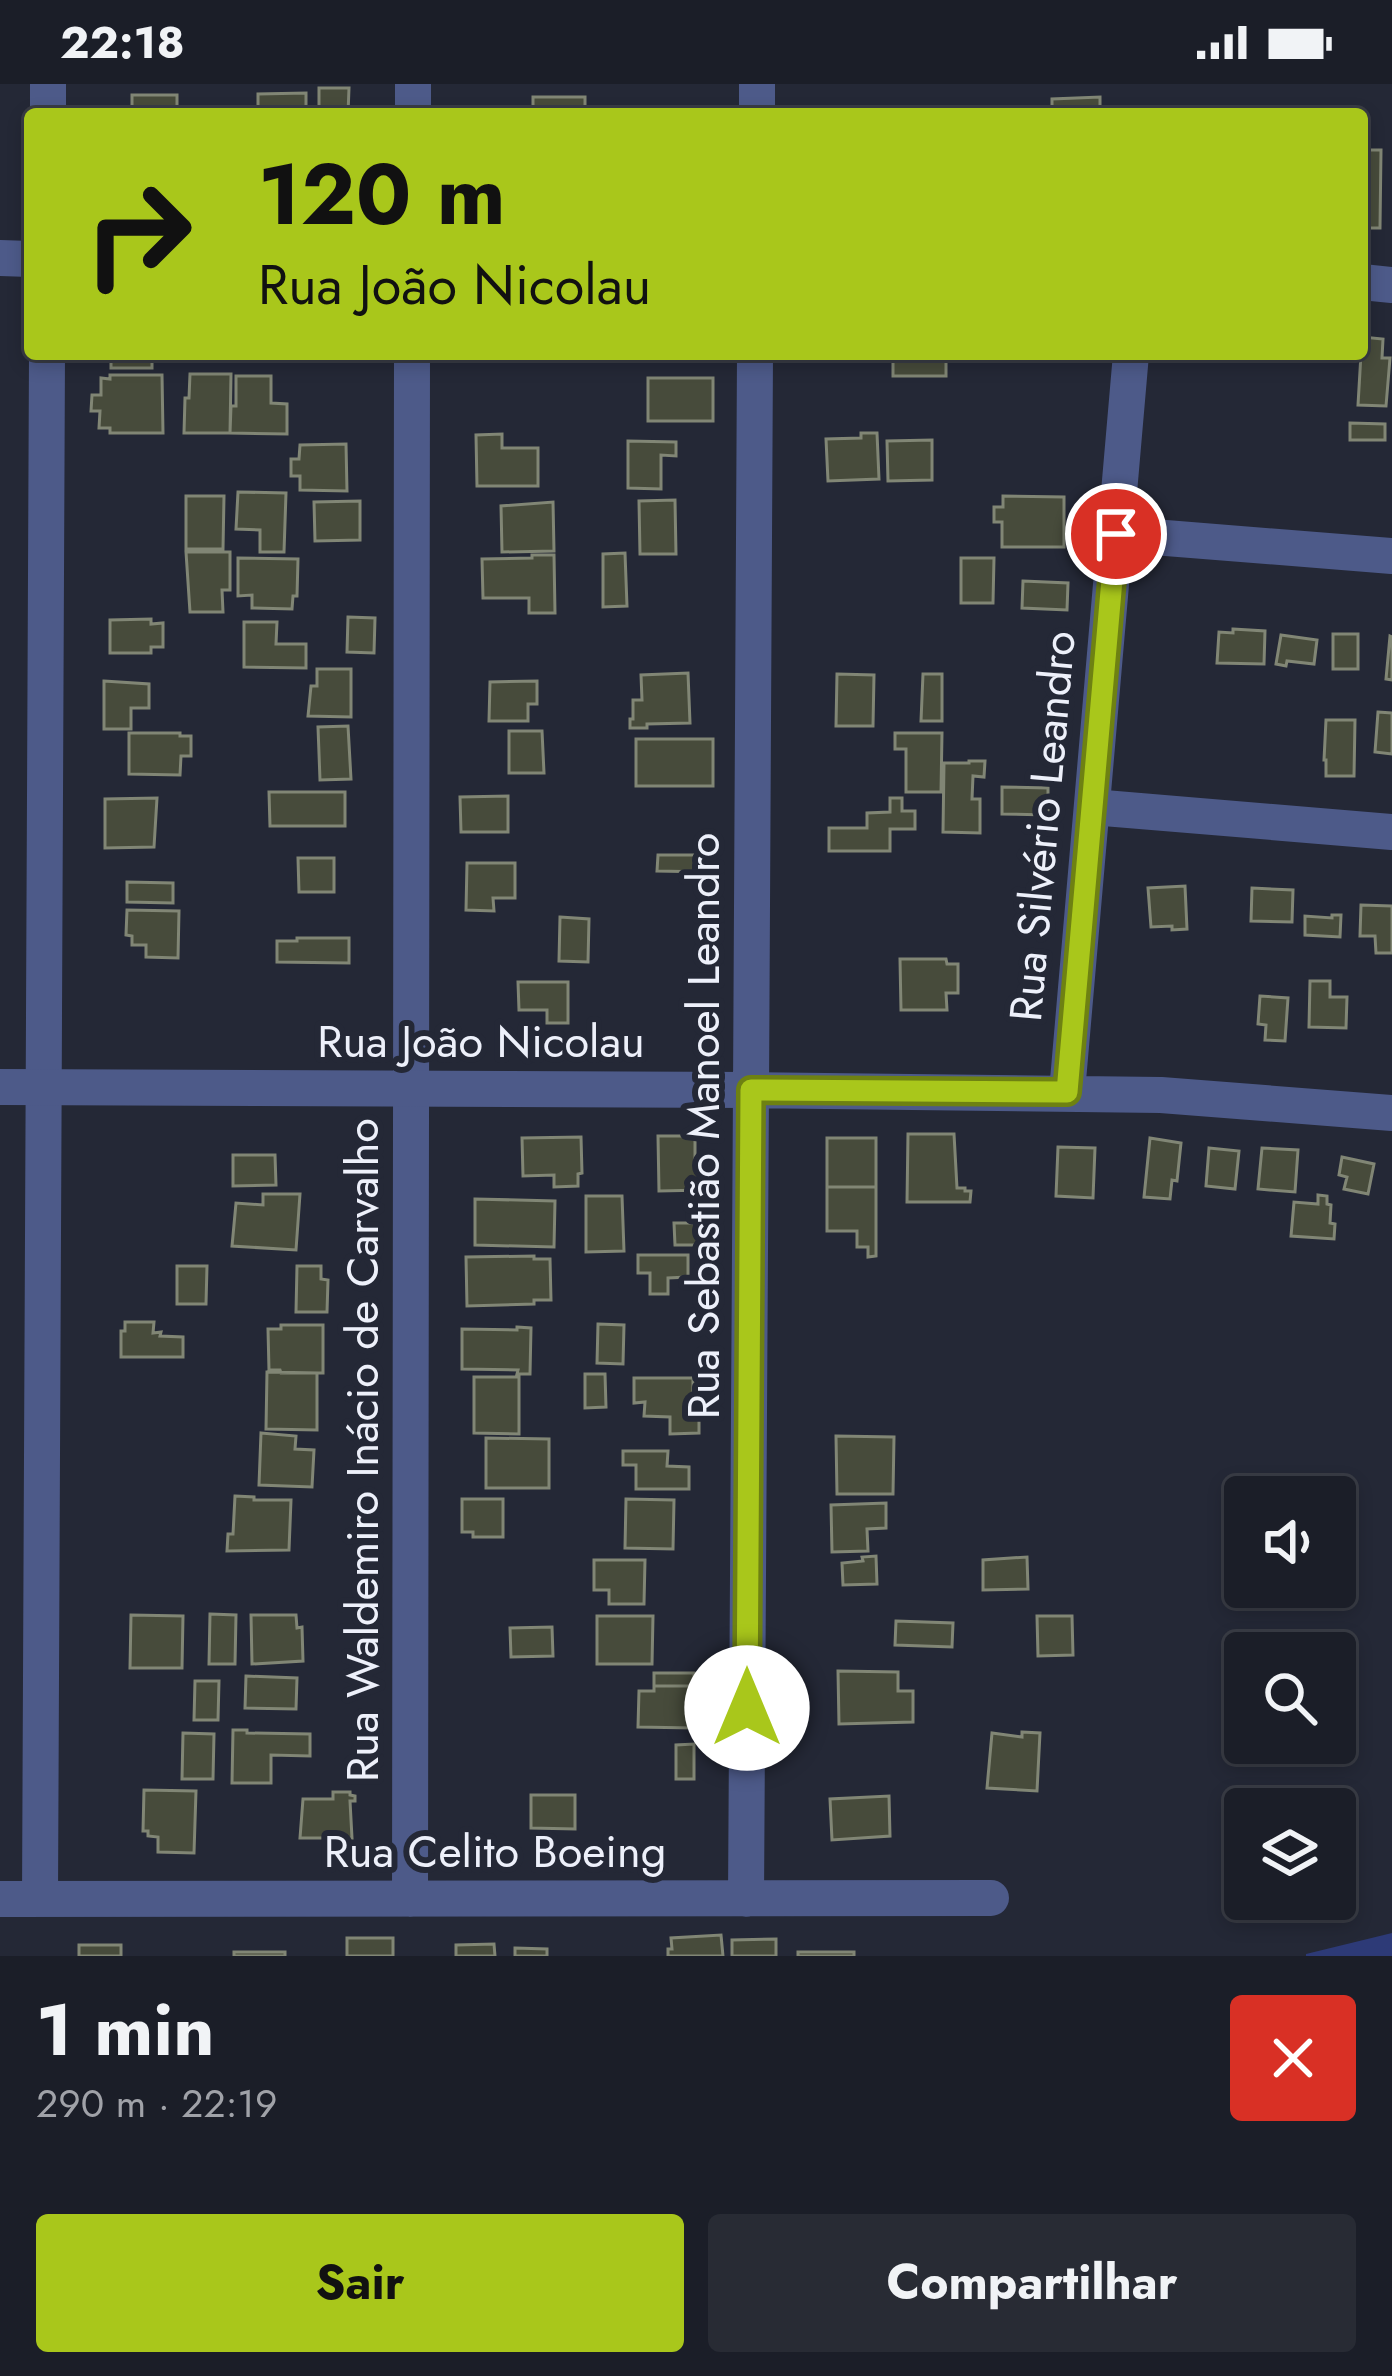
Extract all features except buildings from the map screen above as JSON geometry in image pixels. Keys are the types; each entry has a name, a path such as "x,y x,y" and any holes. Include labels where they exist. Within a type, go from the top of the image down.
{"street":[{"path":"40,1899 47,360"},
{"name":"Rua Waldemiro Inácio de Carvalho","path":"410,1899 412,360"},
{"name":"Rua Sebastião Manoel Leandro","path":"746,1899 755,360"},
{"name":"Rua Silvério Leandro","path":"1067,1092 1130,360"},
{"path":"1116,534 1392,556"},
{"path":"1092,807 1392,832"},
{"name":"Rua João Nicolau","path":"0,1087 1067,1092 1392,1113"},
{"name":"Rua Celito Boeing","path":"0,1899 991,1898"}],"shaded area":[{"path":"1392,1933 1392,1956 1306,1956 1306,1954"}],"route":[{"path":"747,1708 751,1090 1067,1092 1116,534"}]}
